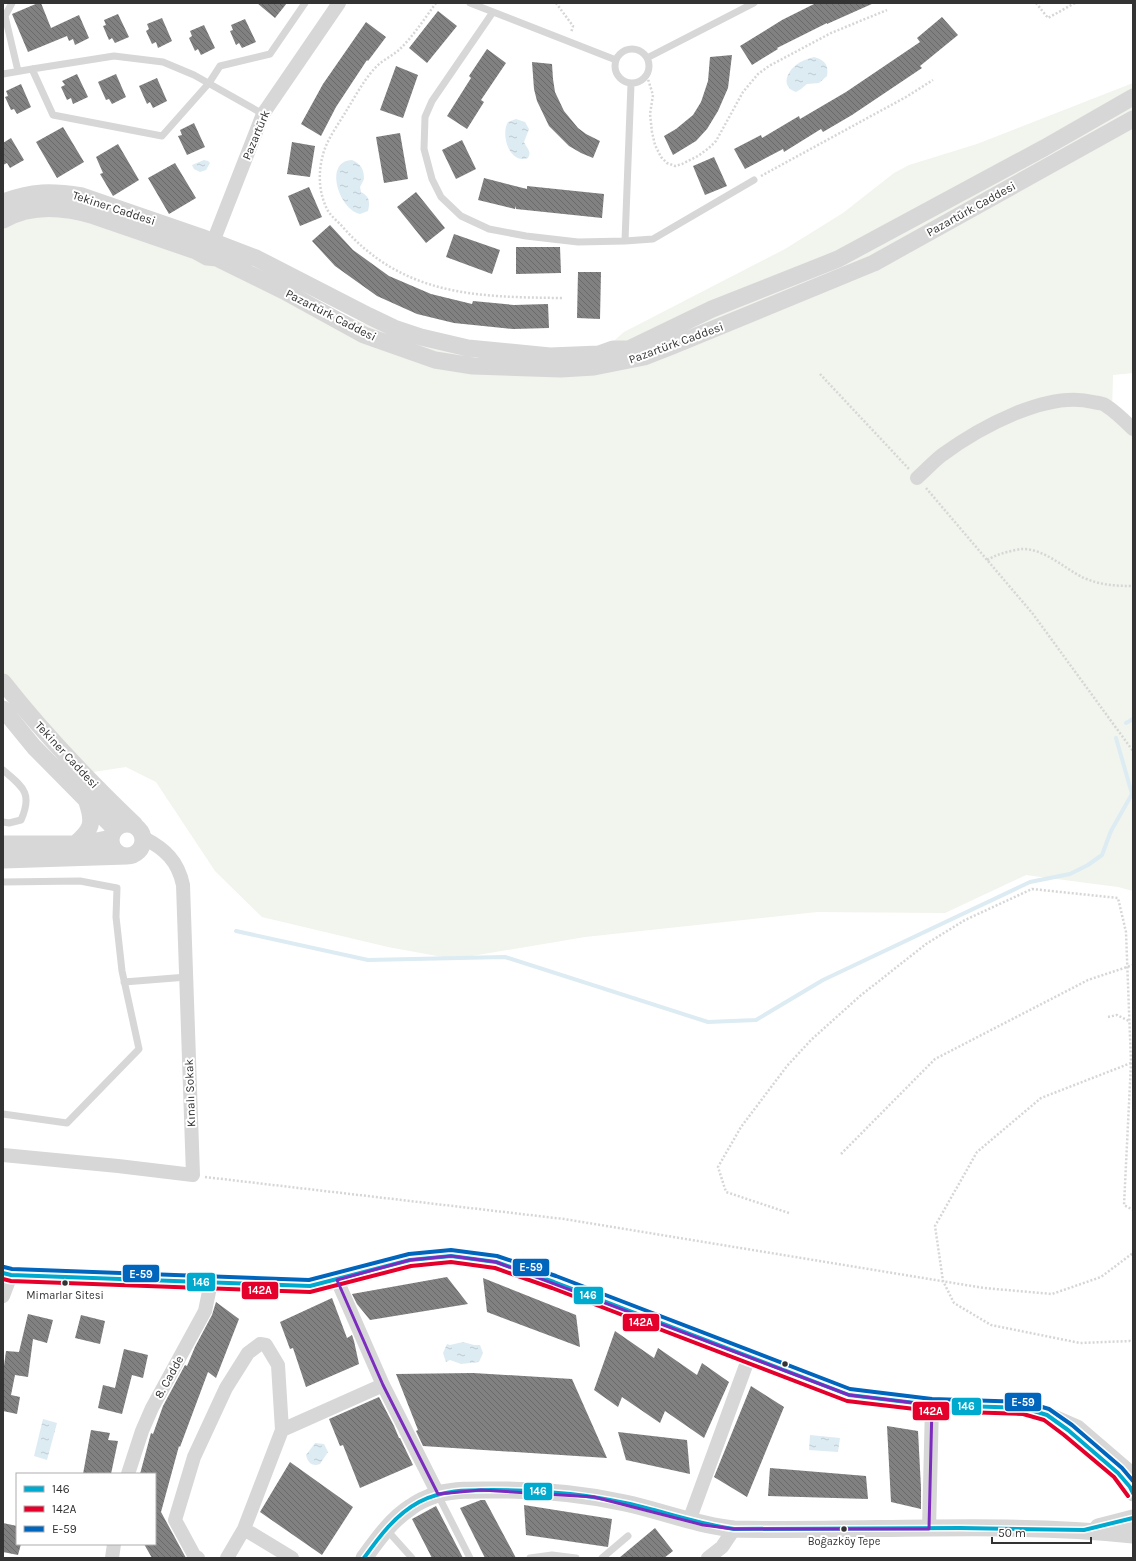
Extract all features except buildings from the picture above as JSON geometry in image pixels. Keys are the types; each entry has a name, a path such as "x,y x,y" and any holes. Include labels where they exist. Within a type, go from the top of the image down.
{"street":[{"name":"Pazartürk","path":"204,246 263,114 339,3"},
{"name":"Pazartürk Caddesi","path":"204,246 256,258 394,328 449,344 468,348 550,356 599,354 613,349 629,349 712,310 820,267 854,251 1038,152 1133,97"},
{"name":"Pazartürk Caddesi","path":"204,246 217,258 364,335 436,360 481,367 554,369 594,367 644,357 874,263 1133,119"},
{"name":"Tekiner Caddesi","path":"3,202 23,195 42,192 62,192 82,196 204,246"},
{"name":"Tekiner Caddesi","path":"3,220 36,209 50,208 77,211 204,246"},
{"path":"918,478 940,456 965,440 1022,411 1046,403 1062,400 1084,400 1105,405 1133,429"},
{"name":"Tekiner Caddesi","path":"3,682 54,743 139,832"},
{"name":"Tekiner Caddesi","path":"3,708 34,748 87,801 113,834 113,849 122,856 127,856"},
{"path":"75,844 92,825 92,816 87,801"},
{"path":"3,844 75,844 95,842 113,834 124,824 139,832 143,843 138,853 127,856 3,860"},
{"name":"Kınalı Sokak","path":"139,832 172,858 178,866 183,885 193,1175"},
{"path":"3,1155 193,1175"},
{"path":"3,1296 7,1274 310,1286 410,1260 451,1256 496,1262 554,1282 749,1358 849,1395 932,1405 1024,1408 1047,1415 1077,1428 1133,1476"},
{"path":"337,1280 383,1385 438,1494"},
{"name":"8. Cadde","path":"128,1473 140,1437 152,1408 205,1311 211,1282"},
{"path":"198,1558 194,1555 175,1520 194,1457 226,1388 248,1353 260,1344 266,1345 278,1365 282,1430 244,1529 228,1558"},
{"path":"689,1521 749,1358"},
{"path":"282,1430 383,1385"},
{"path":"929,1529 932,1405"},
{"path":"1047,1415 1068,1430 1118,1473 1130,1487 1133,1494"},
{"path":"364,1558 386,1528 411,1506 438,1494 462,1490 519,1490 563,1493 626,1503 703,1525 734,1529 1084,1530 1133,1535"},
{"path":"1084,1530 1133,1518"},
{"path":"244,1529 292,1558"},
{"path":"708,1558 722,1547 734,1529"},
{"path":"112,1558 114,1545"}],"lane":[{"path":"12,3 5,16 18,71"},
{"path":"32,69 53,115 162,136 209,83 220,66 270,54 305,3"},
{"path":"470,3 616,60"},
{"path":"647,58 754,3"},
{"path":"493,12 432,101 425,117 424,149 432,179 441,196 461,216 489,229 578,242 653,239 754,180"},
{"path":"631,49 640,51 647,58 650,67 647,76 640,82 631,84 621,80 615,71 616,60 622,52 631,49"},
{"path":"3,74 114,56 163,62 209,83 263,114"},
{"path":"625,241 631,84"},
{"path":"3,770 25,791 27,798 26,809 21,820 9,824 3,822"},
{"path":"3,882 80,881 117,888 116,917 124,982 139,1049 67,1123 3,1114"},
{"path":"124,982 187,977"},
{"path":"438,1494 470,1558"},
{"path":"386,1528 412,1558"},
{"path":"602,1558 628,1536"},
{"path":"530,1558 552,1555 576,1558"}],"path":[{"path":"436,3 401,49 375,68 336,127 324,150 320,170 320,191 328,210 346,232 371,256 412,278 439,288 464,293 496,296 562,298"},
{"path":"556,3 573,26 570,42"},
{"path":"1036,3 1048,18 1075,3"},
{"path":"647,76 653,95 650,114 655,145 661,157 667,163 675,166 698,156 716,141 750,82 769,66 831,33 887,10"},
{"path":"754,180 906,97 933,80"},
{"path":"820,374 918,478 1033,614 1133,751"},
{"path":"987,560 997,555 1022,549 1032,550 1084,578 1106,585 1133,586"},
{"path":"789,1213 726,1192 718,1167 741,1127 787,1066 811,1040 860,996 926,944 965,920 1032,889 1118,898 1126,932 1131,1063 1124,1205 1133,1210"},
{"path":"841,1154 935,1059 1088,980 1133,965"},
{"path":"1108,1017 1117,1015 1129,1021"},
{"path":"1131,1063 1041,1098 976,1152 935,1226 943,1281 954,1303 991,1325 1080,1343 1133,1342"},
{"path":"193,1175 564,1219 984,1288 1052,1294 1101,1277 1133,1254"}],"highlighted area":[{"path":"451,1256 496,1262 849,1395 932,1405 929,1529 734,1529 703,1525 594,1497 481,1490 438,1494 383,1385 337,1280 410,1260"}],"shaded area":[{"path":"1133,83 1133,373 1113,375 1112,410 1133,427 1133,891 1118,887 1026,875 945,913 817,912 585,937 454,959 388,947 262,917 215,871 156,782 126,767 73,775 3,690 3,214 39,212 119,230 226,262 363,323 487,360 599,354 624,332 785,249 843,213 894,173 909,165 977,144"}],"water":[{"path":"814,57 825,63 827,68 827,76 819,83 807,84 796,92 791,90 787,83 790,72 800,62"},
{"path":"516,119 525,122 529,129 524,142 529,152 528,158 522,159 516,157 508,148 505,134 506,128 508,122"},
{"path":"204,160 210,163 206,170 200,172 194,169 192,165"},
{"path":"352,160 358,163 363,170 364,179 360,187 361,192 368,198 369,202 368,211 360,214 352,211 346,204 337,186 336,176 338,168 343,162"},
{"path":"463,1342 480,1345 483,1353 479,1362 461,1364 450,1360 446,1362 443,1353 447,1344 450,1345"},
{"path":"43,1419 57,1423 47,1460 34,1456"},
{"path":"810,1435 840,1438 838,1452 809,1450"},
{"path":"315,1443 324,1444 328,1452 320,1464 316,1465 309,1462 306,1455"}],"waterway":[{"path":"1126,723 1133,719"},
{"path":"236,931 368,960 505,957 708,1022 756,1020 823,980 1030,882 1070,874 1088,865 1102,855 1111,831 1132,794 1116,738"}],"transit line":[{"name":"E-59","path":"4,1267 12,1269 309,1280 409,1254 451,1250 497,1256 556,1276 850,1389 932,1399 1025,1402 1049,1409 1072,1425 1122,1468 1133,1481"},
{"name":"146","path":"3,1273 11,1275 310,1286 410,1260 451,1256 496,1262 554,1282 849,1395 932,1405 1024,1408 1047,1415 1068,1430 1118,1473 1133,1493"},
{"name":"142A","path":"3,1279 11,1281 310,1292 411,1266 451,1262 495,1268 552,1288 847,1401 932,1411 1023,1414 1044,1420 1114,1477 1128,1496"},
{"name":"146","path":"364,1558 388,1527 410,1507 436,1495 464,1491 526,1491 592,1497 639,1506 707,1524 734,1529 960,1528 1084,1530 1133,1518"}],"place":[{"name":"Mimarlar Sitesi","path":"65,1283"},
{"name":"Boğazköy Tepe","path":"844,1529"}]}
